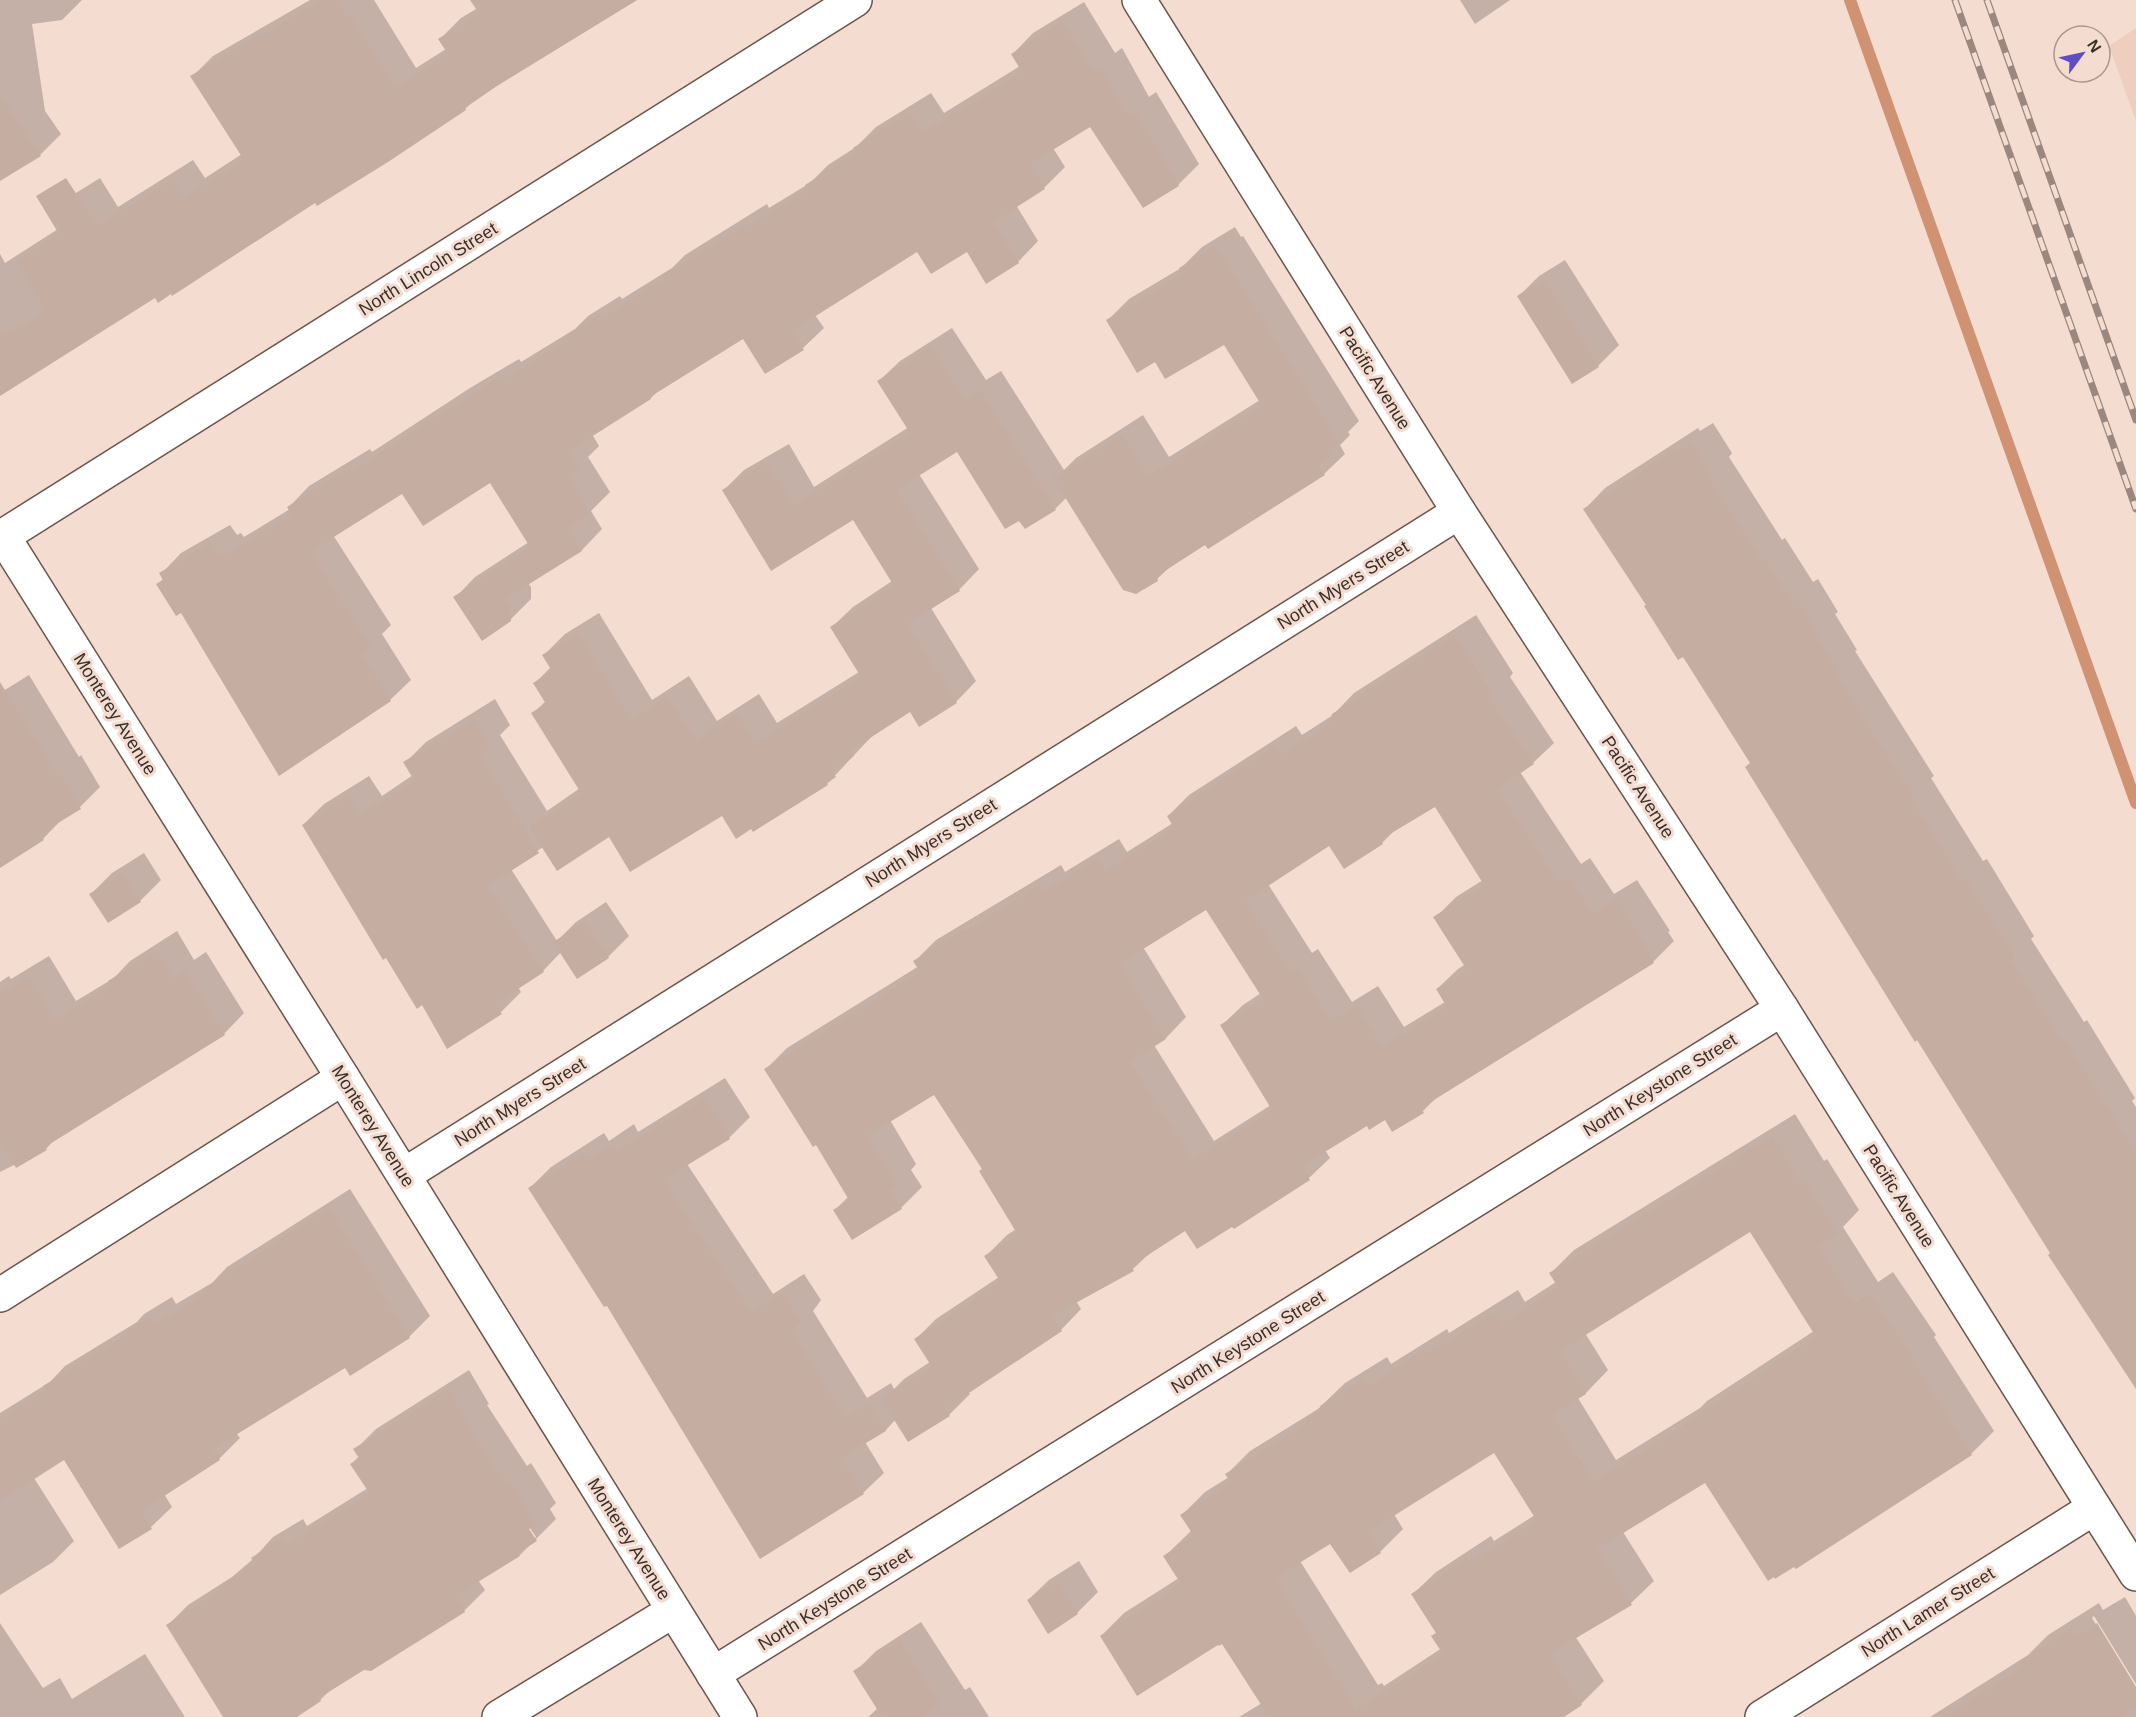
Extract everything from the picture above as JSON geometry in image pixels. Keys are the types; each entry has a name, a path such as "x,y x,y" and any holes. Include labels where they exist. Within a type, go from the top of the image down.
{"street":[{"name":"North Lincoln Street","path":"2,537 855,0"},
{"name":"Pacific Avenue","path":"1139,0 1459,512 1782,1009 2136,1574"},
{"name":"North Myers Street","path":"404,1175 1459,512"},
{"name":"Monterey Avenue","path":"2,537 404,1175 740,1717"},
{"name":"North Keystone Street","path":"713,1674 1782,1009"},
{"path":"0,1295 343,1078"},
{"name":"North Lamer Street","path":"1762,1717 2094,1508"},
{"path":"499,1717 673,1611"}],"shaded area":[{"path":"2136,28 2136,121 2112,54 2112,44"}],"building":[{"path":"320,0 337,0 348,18 350,16 395,88 448,54 438,39 481,12 473,0 637,0 504,81 465,108 466,110 388,162 317,206 315,203 172,296 171,294 158,303 155,298 0,396 0,334 12,332 46,311 17,261 59,234 36,196 66,178 97,226 172,180 184,198 244,160 190,76"},
{"path":"1062,22 1094,72 1101,68 1128,116 1135,112 1179,186 1143,208 1090,127 1030,164 1045,189 993,222 1019,263 986,284 967,252 931,274 917,252 792,331 804,350 765,374 743,339 650,397 651,399 569,451 580,468 567,476 590,514 568,527 582,551 505,599 511,608 511,621 482,641 453,597 530,547 490,483 423,526 402,494 310,552 371,647 361,654 391,701 279,776 181,613 176,616 156,584 163,580 159,573 209,544 216,555 220,552 223,556 292,515 287,507 349,468 351,472 498,379 499,382 567,340 565,336 599,315 601,319 664,279 662,276 746,224 748,227 808,190 805,185 856,153 853,148 910,112 922,133 1022,72 1011,54"},
{"path":"0,96 41,156 0,181"},
{"path":"1214,247 1220,256 1222,255 1339,443 1326,452 1330,457 1318,465 1325,475 1208,549 1205,545 1157,576 1158,581 1136,594 1123,590 1053,478 1122,435 1148,476 1262,406 1224,345 1165,379 1155,362 1137,373 1106,320 1183,274 1179,268"},
{"path":"1544,279 1599,367 1572,384 1517,296"},
{"path":"931,347 965,400 980,390 1056,510 1025,529 1019,521 1005,529 957,452 896,490 960,591 907,624 957,703 919,727 910,712 850,751 854,756 831,770 836,777 827,783 828,785 753,832 751,829 736,839 722,816 630,872 609,837 557,871 529,827 581,793 531,713 546,704 533,683 552,671 542,655 578,633 631,720 667,696 696,740 737,714 755,743 861,677 830,627 894,586 853,520 771,571 722,490 767,463 793,506 910,433 877,381"},
{"path":"1691,443 1712,475 1708,478 1761,559 1763,557 1792,602 1797,599 1818,634 1815,635 1838,671 1835,673 1914,798 1911,799 1962,881 1965,878 2015,958 2011,960 2062,1042 2065,1040 2136,1153 2136,1389 2048,1255 2050,1253 1917,1040 1915,1042 1745,767 1750,763 1683,657 1678,660 1644,606 1646,605 1583,509 1677,448 1679,451"},
{"path":"1454,635 1493,695 1489,698 1534,764 1497,789 1559,883 1569,877 1593,914 1616,899 1654,963 1421,1108 1424,1113 1392,1132 1385,1120 1369,1130 1367,1126 1302,1166 1310,1180 1234,1229 1232,1227 1197,1249 1185,1231 1131,1266 1134,1271 1052,1316 1062,1331 945,1409 950,1416 908,1442 881,1399 932,1367 914,1339 1000,1281 984,1256 1018,1235 979,1171 982,1169 934,1095 867,1136 897,1186 890,1190 902,1209 852,1240 833,1210 849,1200 816,1145 813,1147 764,1069 920,972 913,961 964,929 965,931 1039,885 1044,892 1098,858 1105,871 1174,828 1167,816 1275,746 1281,755 1330,723 1332,714","holes":["1435,807 1484,885 1433,917 1467,970 1436,989 1447,1007 1382,1047 1357,1006 1331,1022 1297,968 1290,973 1245,901 1329,846 1344,869 1383,844 1380,840","1206,910 1263,999 1220,1025 1272,1110 1193,1160 1130,1062 1166,1039 1119,964"]},
{"path":"0,682 81,809 40,834 44,840 0,868"},
{"path":"474,719 490,747 479,754 539,853 487,886 544,972 495,1004 502,1014 447,1049 422,1005 417,1009 386,958 383,960 302,825 348,796 360,815 414,780 403,762"},
{"path":"123,873 141,902 108,923 89,894"},
{"path":"585,922 609,958 577,979 553,942"},
{"path":"156,951 173,979 185,972 225,1035 45,1147 47,1150 16,1168 0,1141 0,993 28,976 55,1020 111,986 108,981"},
{"path":"704,1098 730,1139 663,1180 752,1313 783,1293 801,1322 792,1332 845,1418 869,1403 886,1431 841,1458 864,1494 760,1559 607,1306 604,1307 528,1188 583,1153 588,1160 613,1144 617,1151"},
{"path":"1772,1136 1801,1183 1804,1181 1838,1234 1818,1246 1854,1304 1870,1294 1914,1359 1912,1360 1972,1455 1796,1569 1794,1567 1768,1581 1705,1483 1597,1549 1632,1605 1549,1654 1582,1705 1564,1717 1269,1717 1222,1644 1137,1696 1100,1636 1181,1584 1163,1556 1194,1536 1180,1515 1231,1483 1225,1474 1306,1424 1304,1421 1322,1409 1320,1406 1363,1379 1368,1386 1424,1350 1426,1354 1495,1312 1502,1324 1558,1287 1549,1273","holes":["1750,1232 1816,1337 1683,1424 1684,1426 1593,1482 1552,1415 1586,1394 1560,1351","1494,1453 1537,1521 1470,1562 1467,1558 1411,1594 1436,1633 1431,1636 1443,1654 1356,1710 1275,1578 1330,1544 1350,1573 1381,1553 1368,1532"]},
{"path":"329,1208 410,1338 350,1376 345,1368 213,1449 220,1460 141,1511 152,1529 119,1549 64,1460 0,1501 0,1419 46,1390 43,1386 123,1337 122,1335 150,1317 155,1324 207,1292 205,1288"},
{"path":"448,1390 469,1425 467,1426 506,1485 510,1482 536,1525 529,1529 537,1541 518,1553 520,1556 455,1596 465,1612 371,1671 364,1670 319,1698 321,1701 297,1717 223,1717 166,1625 255,1564 251,1558 282,1538 286,1545 370,1494 350,1464 359,1458 353,1449"},
{"path":"1058,1581 1078,1614 1048,1634 1027,1600"},
{"path":"2097,1623 2136,1687 2136,1708 2122,1717 1945,1717 2022,1667 2019,1662 2071,1629 2076,1637"},
{"path":"900,1641 940,1705 921,1717 882,1717 853,1671"}],"waterway":[{"path":"1850,0 2136,803"}],"railway":[{"path":"1955,0 2136,509"},
{"path":"1987,0 2136,420"}]}
